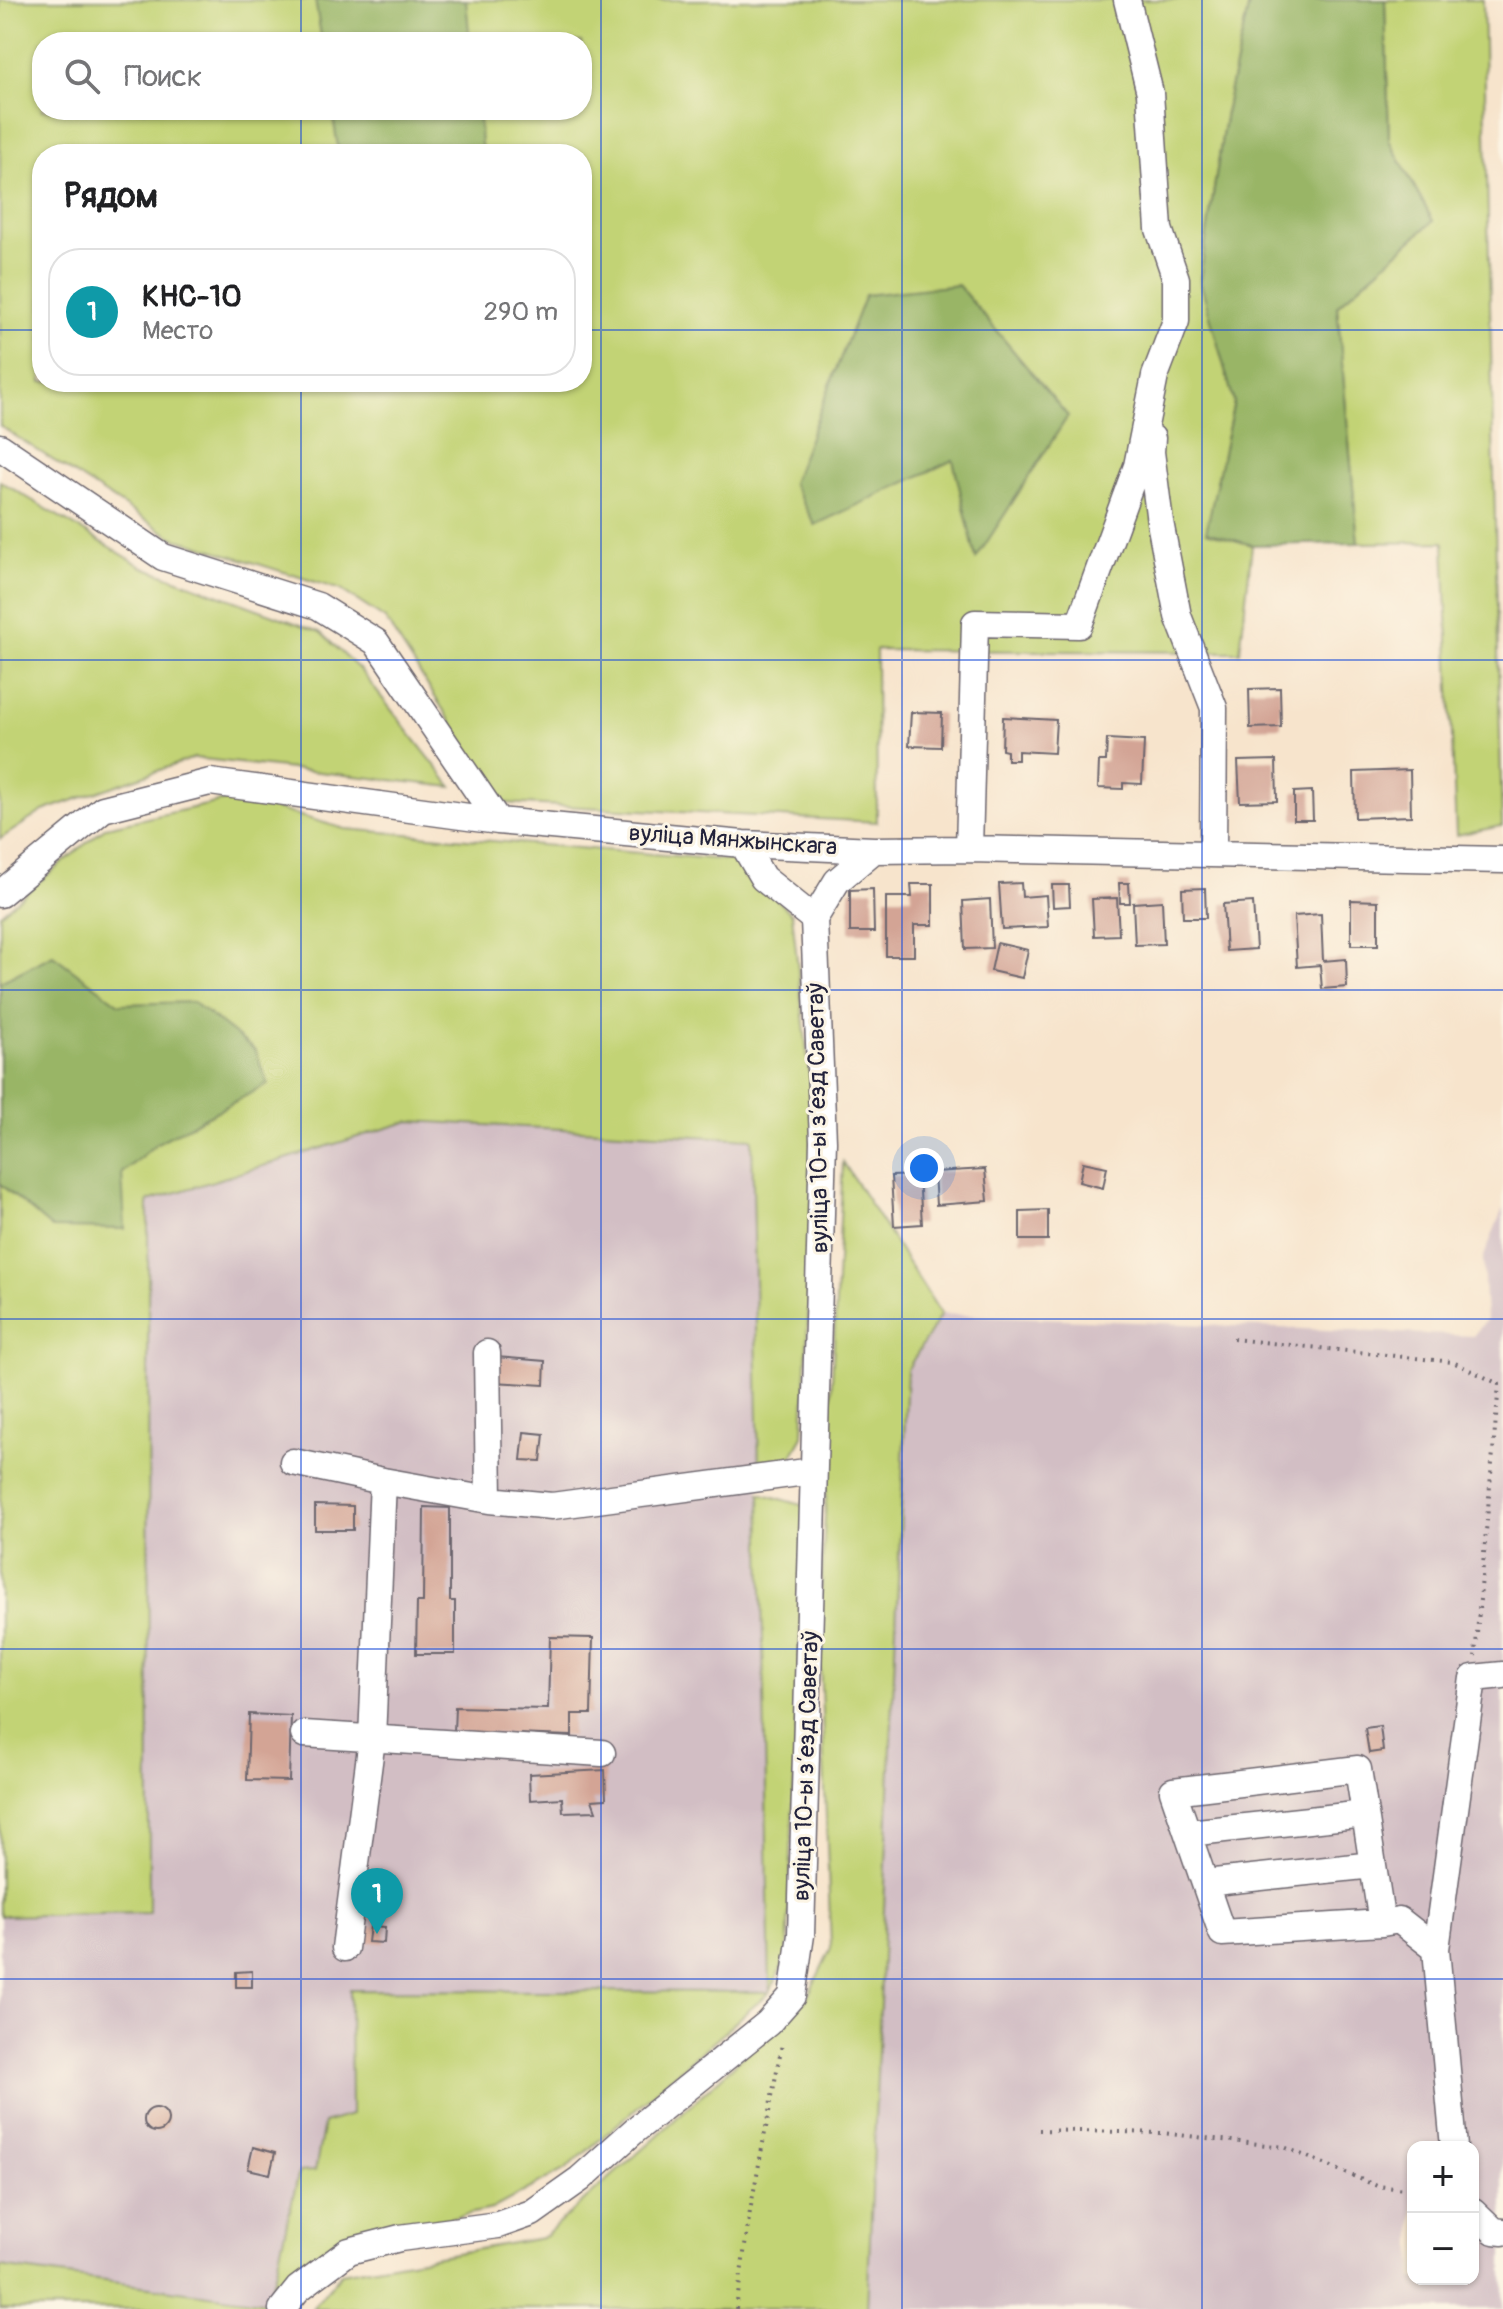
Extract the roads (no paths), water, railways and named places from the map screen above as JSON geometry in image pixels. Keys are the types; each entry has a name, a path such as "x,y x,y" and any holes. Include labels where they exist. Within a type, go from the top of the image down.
{"street":[{"path":"969,849 975,623 1079,625 1137,466 1155,376 1176,321 1176,279 1159,229 1150,93 1127,0"},
{"path":"1155,376 1151,452 1160,522 1178,616 1214,708 1213,854"},
{"path":"0,447 163,557 318,606 376,642 498,821"},
{"name":"вуліца Мянжынскага","path":"0,894 103,809 210,782 498,821 743,844 874,850 969,849 1503,860"},
{"path":"743,844 763,878 814,919 837,881 874,850"},
{"name":"вуліца 10-ы зʼезд Саветаў","path":"282,2309 298,2289 349,2251 400,2238 498,2225 532,2213 580,2179 635,2130 768,2023 792,1996 801,1935 823,1141 814,919"},
{"path":"487,1353 489,1500"},
{"path":"293,1462 489,1500 552,1506 813,1471"},
{"path":"345,1948 372,1739 383,1481"},
{"path":"1453,2141 1436,1949 1473,1678 1503,1675"},
{"path":"304,1734 602,1753"},
{"path":"1382,1923 1358,1769 1173,1791 1222,1933 1382,1923 1399,1920 1436,1949"},
{"path":"1188,1833 1365,1814"},
{"path":"1205,1883 1373,1865"},
{"path":"1475,2213 1494,2231 1503,2232"}],"place":[{"name":"КНС-10","path":"377,1934"}]}
